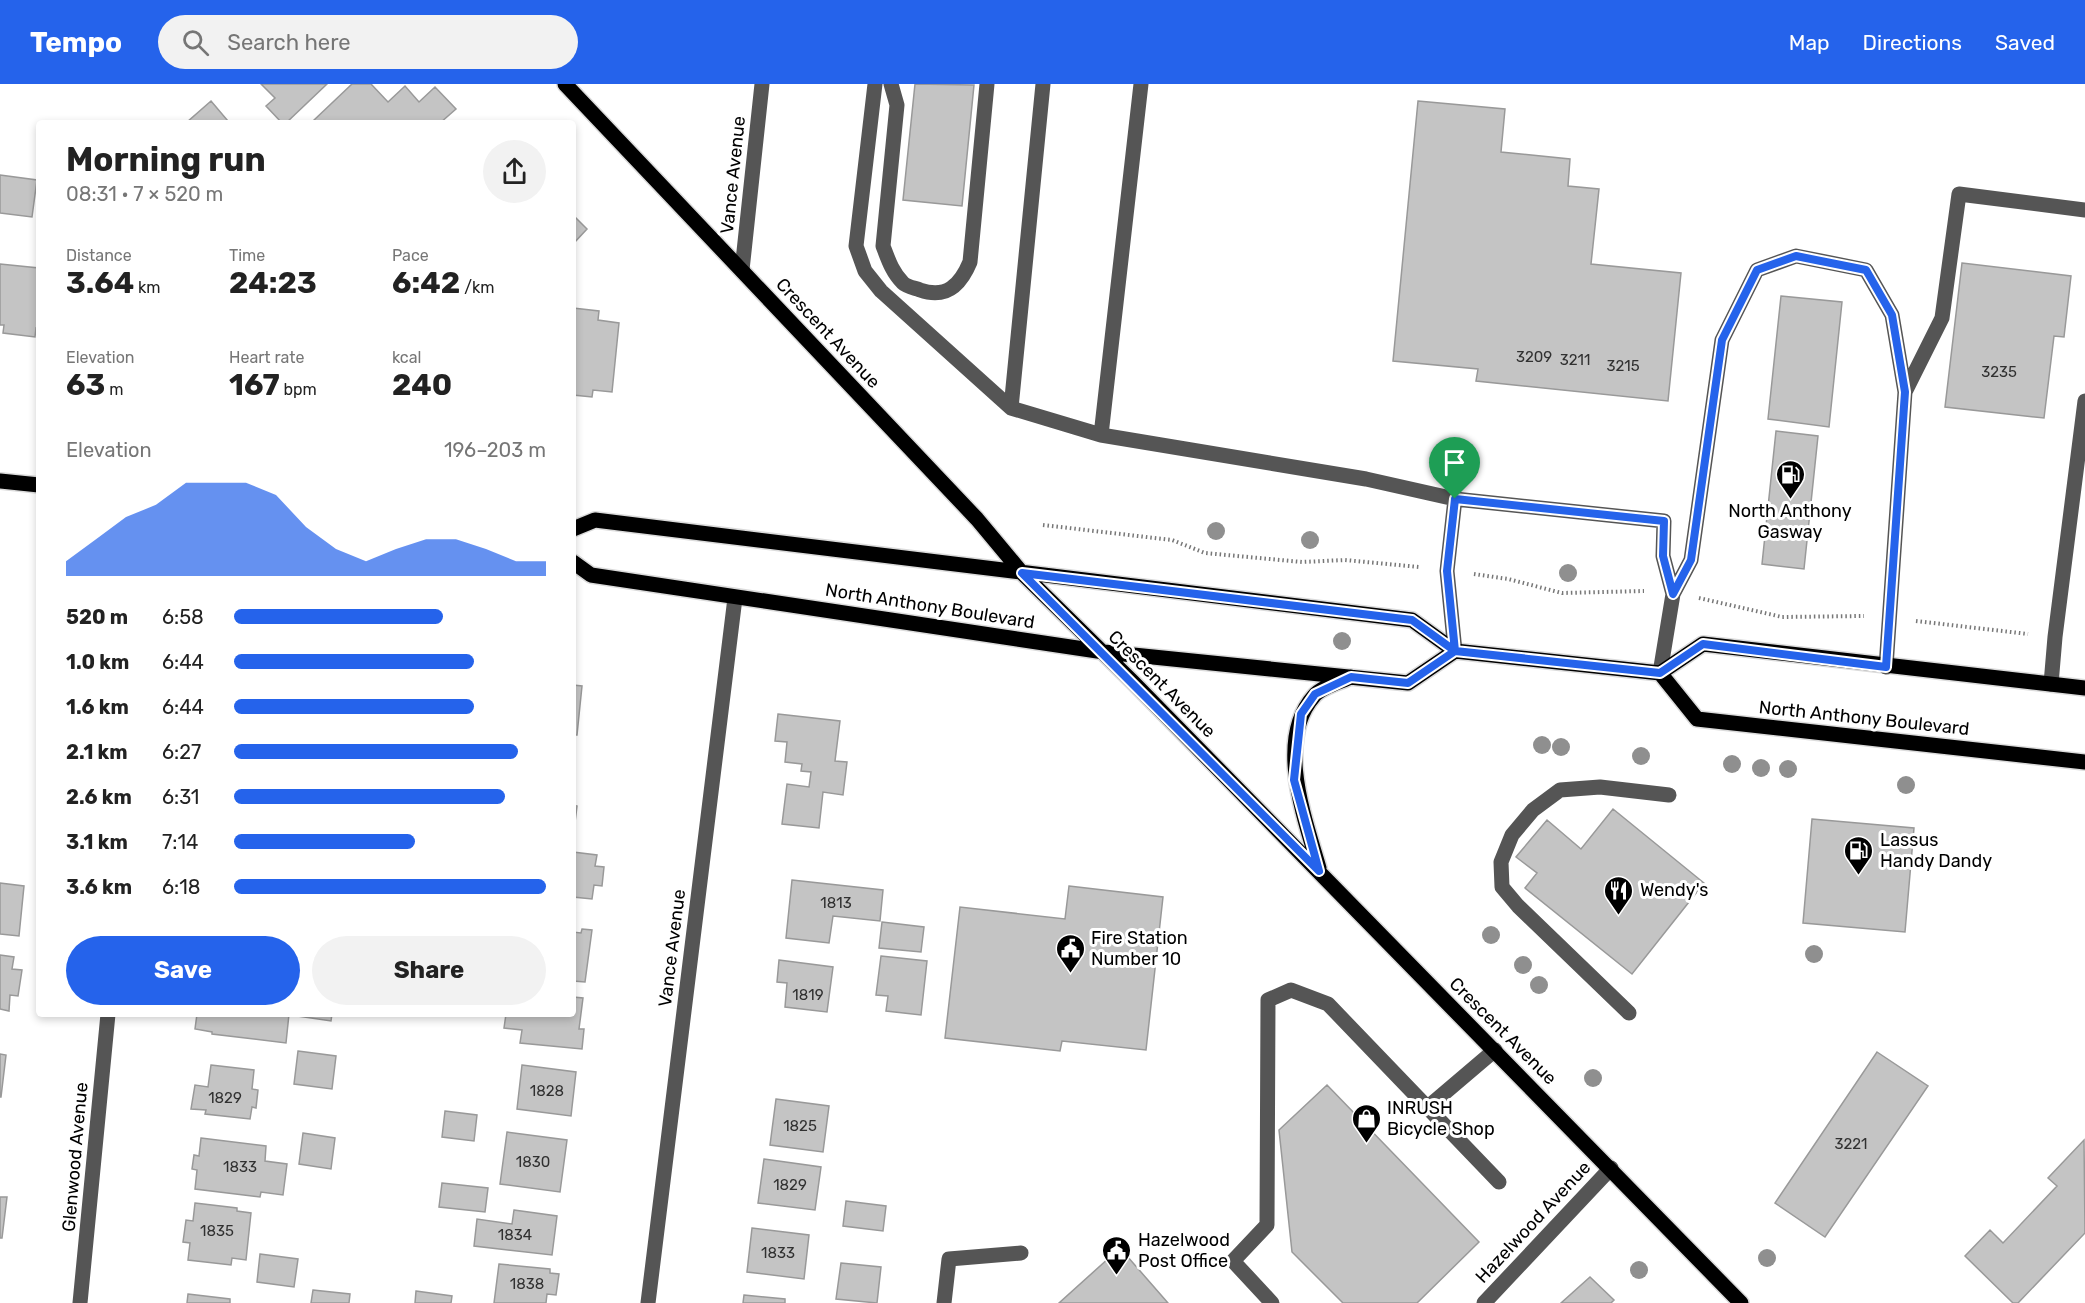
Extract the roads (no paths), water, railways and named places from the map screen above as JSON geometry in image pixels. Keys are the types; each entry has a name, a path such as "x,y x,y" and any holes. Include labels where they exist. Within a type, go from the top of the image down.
{"main road":[{"name":"Crescent Avenue","path":"565,84 976,519 1022,573 1104,652 1742,1303"},
{"path":"0,481 36,485"},
{"path":"576,528 596,520 863,550 1022,573 1412,620 1455,651 1660,673 1703,644 1886,667 2085,688"},
{"name":"North Anthony Boulevard","path":"576,564 591,575 1104,652 1408,683 1455,651"},
{"name":"North Anthony Boulevard","path":"1660,673 1697,719 2085,762"},
{"path":"1319,871 1294,780 1298,730 1301,714 1315,694 1351,677"}],"street":[{"name":"Vance Avenue","path":"742,270 762,84"},
{"path":"875,84 856,246 865,271 881,291 1011,408 1101,435 1342,475 1455,499 1664,521 1663,556 1673,594"},
{"path":"891,84 897,105 883,246 891,267 905,285 931,294 950,291 963,278 970,262 987,84"},
{"path":"1011,408 1042,84"},
{"path":"1101,435 1141,84"},
{"path":"1905,392 1942,318 1959,194 2085,210"},
{"path":"1660,673 1673,594 1691,560 1722,340 1757,270 1796,256 1866,270 1892,315 1905,392 1886,667"},
{"path":"2051,684 2055,637 2078,515 2085,401"},
{"path":"1455,499 1447,571 1455,651"},
{"name":"Vance Avenue","path":"648,1303 735,598"},
{"path":"1629,1013 1518,906 1502,887 1501,861 1512,834 1533,810 1560,790 1600,787 1669,795"},
{"path":"1272,1303 1233,1261 1267,1224 1268,1000 1291,990 1328,1004 1499,1182"},
{"name":"Glenwood Avenue","path":"80,1303 108,1017"},
{"path":"1428,1107 1495,1050"},
{"name":"Hazelwood Avenue","path":"1484,1303 1611,1168"},
{"path":"944,1303 949,1259 1021,1253"}],"place":[{"name":"North Anthony Gasway","path":"1790,500"},
{"name":"Lassus Handy Dandy","path":"1859,876"},
{"name":"Wendy's","path":"1619,916"},
{"name":"Fire Station Number 10","path":"1070,974"},
{"name":"INRUSH Bicycle Shop","path":"1366,1144"},
{"name":"Hazelwood Post Office","path":"1117,1276"}]}
